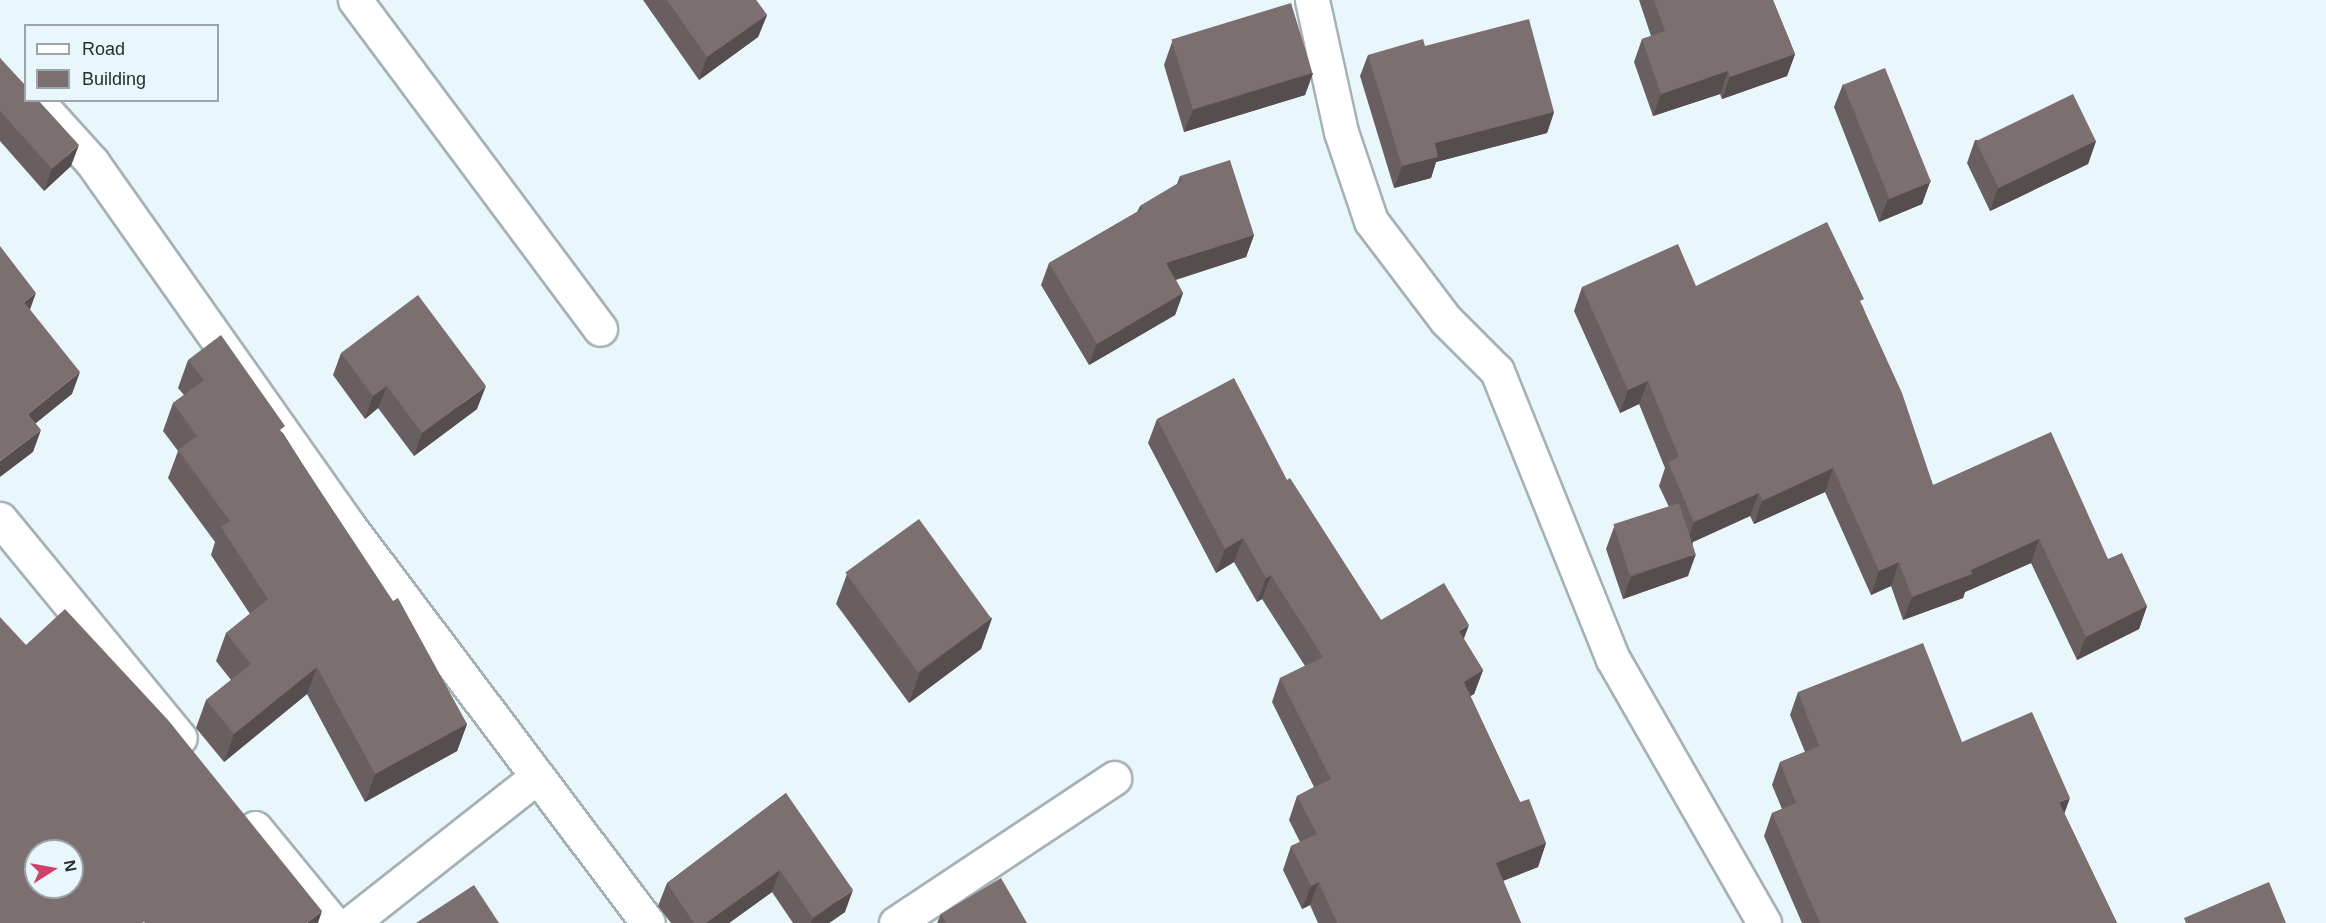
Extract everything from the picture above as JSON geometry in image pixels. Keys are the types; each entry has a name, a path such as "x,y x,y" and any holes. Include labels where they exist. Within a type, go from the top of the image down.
{"street":[{"path":"355,0 600,329"},
{"path":"1312,0 1341,132 1371,221 1446,320 1497,371 1613,659 1764,923"},
{"path":"38,102 92,162 348,525 535,778 648,923"},
{"path":"0,519 197,758"},
{"path":"351,923 535,778"},
{"path":"896,923 1114,778"},
{"path":"235,804 333,923"}],"building":[{"path":"667,0 756,0 767,15 707,57"},
{"path":"1654,0 1773,0 1795,54 1730,77 1728,71 1661,94 1642,39 1665,31"},
{"path":"1291,3 1312,73 1193,109 1171,40"},
{"path":"1529,19 1554,112 1435,143 1438,157 1402,166 1368,55 1423,39 1425,46"},
{"path":"0,58 24,84 24,102 40,102 79,145 52,169 0,111"},
{"path":"1885,68 1931,182 1889,199 1843,85"},
{"path":"2073,94 2096,141 1999,188 1976,141"},
{"path":"1230,160 1254,235 1166,263 1183,293 1097,344 1049,263 1142,209 1140,206 1182,181 1180,176"},
{"path":"1827,222 1864,299 1860,301 1902,393 1933,485 2051,432 2108,559 2122,553 2147,606 2086,637 2039,539 1971,570 1972,574 1912,597 1899,562 1879,571 1833,468 1762,501 1759,493 1694,522 1668,462 1679,457 1648,381 1628,390 1582,287 1678,244 1696,286"},
{"path":"0,246 36,293 24,302 80,372 28,414 41,430 0,461"},
{"path":"418,295 486,386 422,433 387,386 373,396 341,353"},
{"path":"221,335 285,426 280,430 393,601 398,598 467,724 375,774 317,667 234,734 206,700 251,664 226,633 268,599 221,527 230,521 178,450 197,436 173,403 204,380 188,360"},
{"path":"1234,378 1287,480 1290,478 1381,620 1444,583 1469,625 1459,631 1483,670 1464,682 1520,802 1529,799 1546,843 1496,863 1521,923 1337,923 1319,882 1311,886 1291,846 1317,834 1297,796 1331,779 1280,678 1323,657 1271,575 1266,578 1243,538 1225,549 1157,419"},
{"path":"1679,503 1696,554 1630,576 1613,524"},
{"path":"919,519 991,619 918,672 845,572"},
{"path":"65,609 168,720 322,911 307,923 0,923 0,617 26,645"},
{"path":"1923,643 1962,742 2032,712 2070,798 2059,802 2117,923 1820,923 1772,813 1796,803 1780,762 1819,746 1798,692"},
{"path":"786,793 853,890 813,918 780,870 706,923 694,923 667,883"},
{"path":"1001,878 1027,923 946,923 941,914"},
{"path":"2269,882 2286,923 2186,923 2184,918"},
{"path":"474,885 499,923 416,923"}]}
